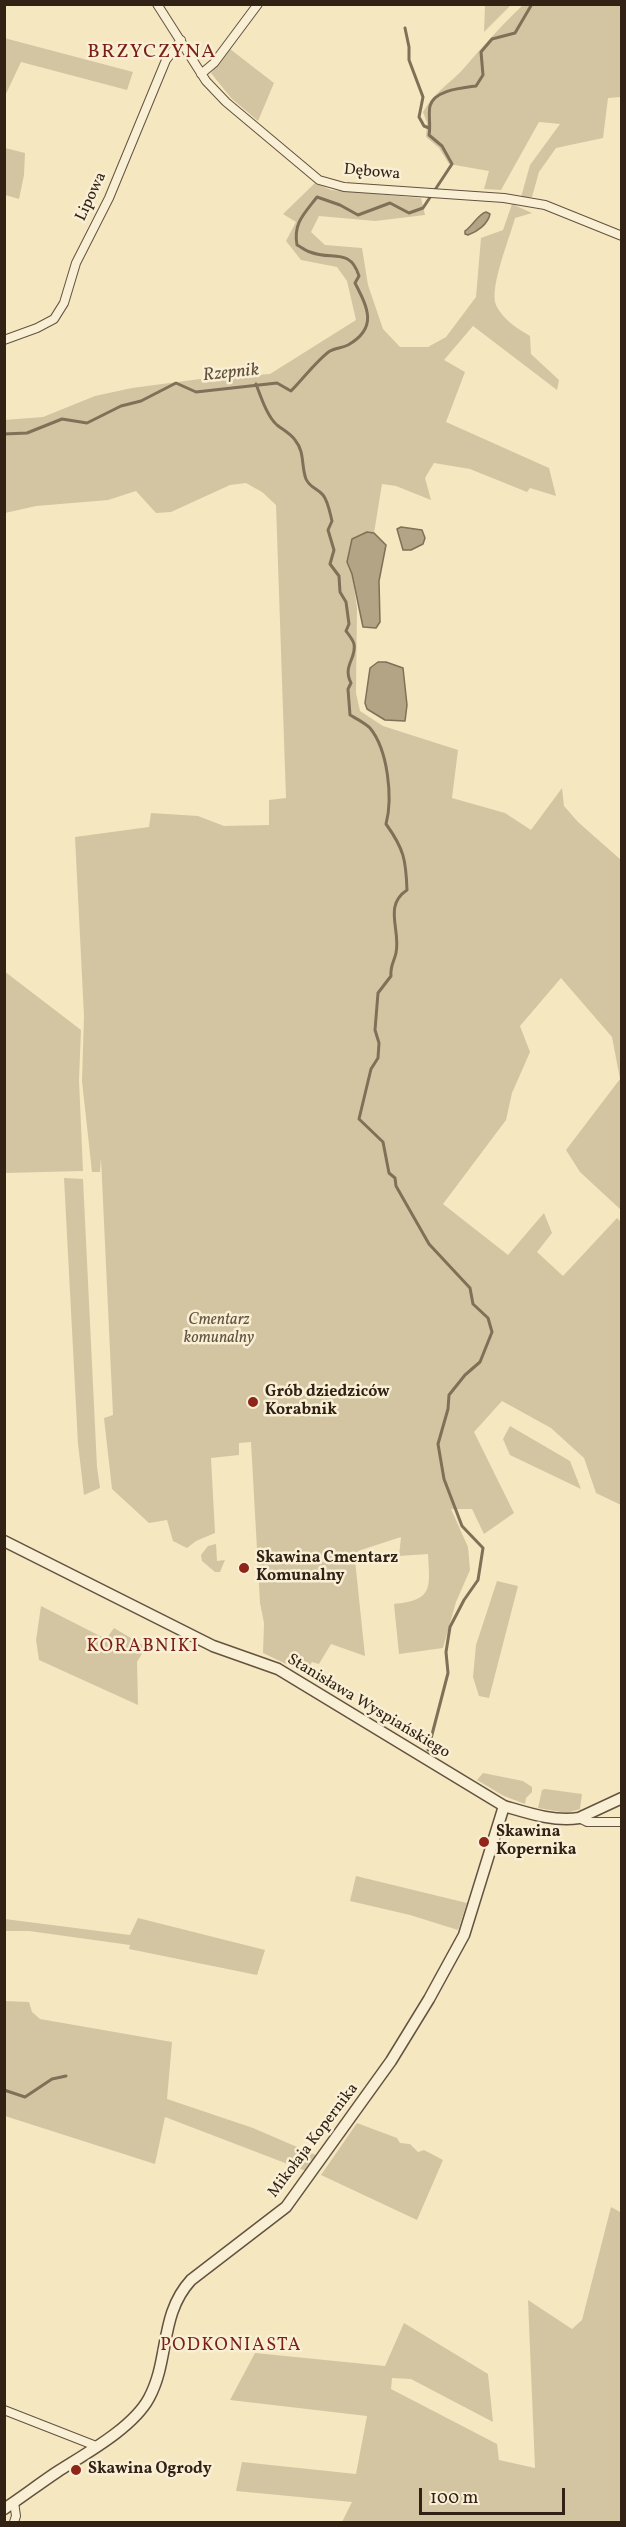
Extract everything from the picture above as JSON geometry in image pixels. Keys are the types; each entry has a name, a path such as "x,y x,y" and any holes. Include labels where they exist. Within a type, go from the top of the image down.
{"street":[{"name":"Dębowa","path":"157,4 201,74 226,102 319,180 344,188 504,198 545,205 621,236"},
{"path":"201,74 214,63 258,4"},
{"name":"Lipowa","path":"4,340 54,319 64,303 76,263 109,198 166,60 181,40"},
{"name":"Stanisława Wyspiańskiego","path":"4,1541 213,1646 279,1669 504,1806 537,1816 579,1818 621,1798"},
{"name":"Mikołaja Kopernika","path":"4,2509 118,2431 148,2401 156,2382 167,2326 175,2300 181,2291 191,2280 285,2207 391,2061 464,1935 504,1806"},
{"path":"579,1818 587,1822 621,1822"},
{"path":"4,2410 96,2446"},
{"path":"14,2502 16,2516 14,2523"}],"green space":[{"path":"485,5 511,5 484,32"},
{"path":"523,5 621,5 621,97 608,98 603,138 556,148 539,172 532,197 521,197 530,165 560,124 539,122 501,190 484,189 489,171 449,164 439,148 426,137 427,123 423,112 438,92"},
{"path":"5,38 133,72 127,90 21,62 5,96"},
{"path":"230,49 274,83 258,121 231,98 211,73"},
{"path":"5,148 25,153 24,175 19,199 5,195"},
{"name":"Cmentarz komunalny","path":"315,183 331,190 421,198 425,215 375,221 319,216 311,232 325,245 362,248 368,285 383,329 400,347 428,347 446,337 476,297 481,238 503,230 512,204 532,213 515,218 495,287 496,305 502,315 530,336 531,354 559,380 557,390 473,326 444,360 465,372 446,422 549,468 556,496 530,488 527,492 470,469 434,463 425,478 431,500 396,486 382,484 374,533 361,534 352,539 347,562 352,574 357,608 356,693 360,711 383,726 458,750 452,798 505,813 531,830 562,788 564,806 578,822 621,860 621,1208 580,1172 566,1150 620,1079 612,1037 561,978 520,1026 530,1052 512,1093 506,1120 443,1204 508,1255 544,1213 552,1233 537,1252 563,1276 617,1218 621,1222 621,1505 596,1493 584,1458 551,1428 502,1401 474,1432 514,1513 484,1534 472,1509 451,1509 468,1547 470,1570 456,1602 443,1648 399,1654 394,1604 422,1596 426,1591 429,1576 428,1554 399,1556 401,1537 358,1551 355,1560 365,1656 331,1644 319,1664 312,1662 305,1673 263,1653 264,1623 260,1603 251,1442 239,1443 239,1455 211,1458 215,1533 196,1541 187,1548 173,1541 167,1520 149,1523 112,1489 104,1418 113,1415 101,1158 100,1172 92,1172 82,1081 84,1016 75,837 149,827 151,813 198,816 224,826 269,825 269,800 286,798 276,505 262,492 246,483 230,485 171,512 156,513 136,491 108,500 36,506 5,513 4,420 43,417 95,396 132,388 200,379 270,374 356,320 347,281 337,267 301,260 286,241 296,222 283,214"},
{"path":"4,971 81,1030 79,1080 83,1171 5,1173"},
{"path":"64,1178 83,1179 97,1467 100,1488 84,1495 78,1444"},
{"path":"510,1426 570,1461 581,1489 510,1455 503,1439"},
{"path":"216,1544 217,1561 225,1560 220,1572 215,1572 202,1561 201,1555 208,1546"},
{"path":"497,1581 518,1586 489,1698 479,1696 473,1677 476,1645"},
{"path":"41,1606 106,1639 114,1628 146,1647 137,1662 138,1705 39,1660 36,1640"},
{"path":"483,1773 523,1781 532,1787 532,1792 526,1798 525,1804 504,1796 477,1780"},
{"path":"542,1790 582,1794 580,1809 567,1813 538,1808"},
{"path":"356,1876 467,1903 458,1930 410,1915 350,1901"},
{"path":"138,1918 265,1950 257,1975 129,1949 130,1945 29,1931 5,1931 5,1919 130,1935"},
{"path":"4,2001 29,2002 32,2012 40,2019 172,2042 167,2099 253,2128 318,2156 306,2171 165,2117 155,2164 5,2116"},
{"path":"357,2123 397,2138 400,2143 410,2144 418,2152 424,2150 443,2160 417,2220 321,2175"},
{"path":"611,2207 622,2213 621,2522 342,2522 352,2502 236,2491 242,2462 356,2474 367,2416 230,2400 255,2353 385,2366 404,2323 488,2374 493,2422 411,2379 392,2378 391,2389 497,2444 499,2460 535,2468 528,2300 572,2329 582,2320"}],"shaded area":[{"path":"486,212 490,214 485,224 471,234 465,234 465,231 480,215"},
{"path":"401,527 422,530 425,538 423,544 411,550 403,550 397,529"},
{"path":"367,532 374,533 386,545 379,581 380,622 376,628 363,627 352,574 347,562 352,539"},
{"path":"378,662 386,662 403,668 407,705 405,721 385,720 367,709 365,703 370,668"}],"waterway":[{"name":"Rzepnik","path":"4,434 27,433 62,419 87,423 121,406 141,401 176,383 196,392 277,383 291,391 325,355 348,345 357,338 364,332 368,317 364,301 355,283 359,276 355,267 345,258 318,254 297,245 296,237 301,219 317,197 340,205 358,215 390,203 409,213 423,208 452,164 442,146 429,135 430,106 437,96 443,93 476,86 483,75 481,52 492,39 515,33 532,4"},
{"path":"405,28 409,60 423,97 419,117 424,126 429,128"},
{"path":"256,384 270,417 291,435 298,445 302,454 306,479 323,495 329,507 332,521 328,530 334,550 330,564 339,576 340,592 346,602 349,624 346,631 354,644 354,654 348,672 351,683 348,689 350,715 370,728 381,749 389,788 386,824 403,855 406,871 407,890 400,896 394,911 397,944 391,976 378,993 375,1030 379,1043 378,1058 371,1069 359,1119 383,1142 389,1173 395,1178 396,1186 429,1244 470,1288 473,1304 488,1318 492,1332 480,1362 465,1375 449,1395 448,1409 438,1444 444,1479 462,1526 483,1548 478,1580 450,1627 446,1652 448,1673 428,1750"},
{"path":"4,2090 25,2097 52,2079 66,2076"}],"place":[{"name":"Grób dziedziców Korabnik","path":"253,1402"},
{"name":"Skawina Cmentarz Komunalny","path":"244,1568"},
{"name":"Skawina Kopernika","path":"484,1842"},
{"name":"Skawina Ogrody","path":"76,2470"}],"district":[{"name":"BRZYCZYNA","path":"152,53"},
{"name":"KORABNIKI","path":"143,1648"},
{"name":"PODKONIASTA","path":"231,2347"}]}
